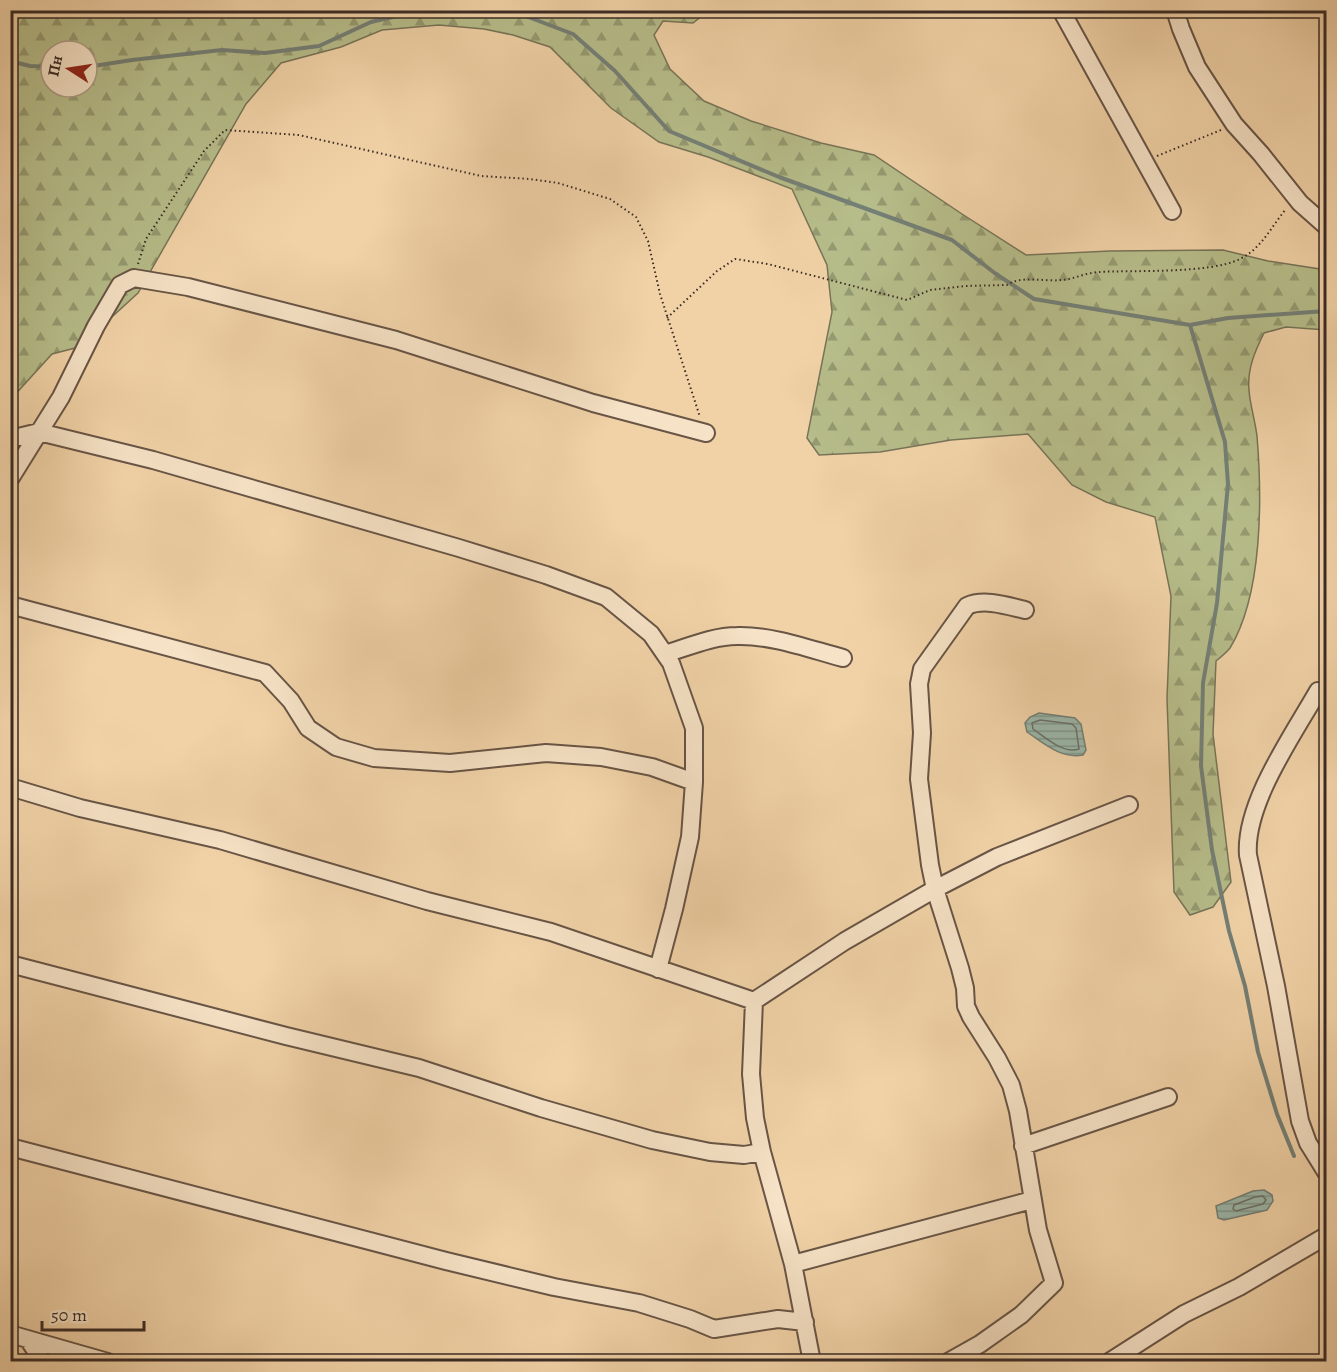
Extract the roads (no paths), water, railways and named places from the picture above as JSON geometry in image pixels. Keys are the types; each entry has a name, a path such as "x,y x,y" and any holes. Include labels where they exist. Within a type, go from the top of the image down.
{"lane":[{"path":"1061,10 1172,211"},
{"path":"1175,10 1197,67 1234,124 1300,203 1326,226"},
{"path":"10,479 61,397 96,326 120,285 134,278 188,286 396,340 593,403 706,433"},
{"path":"10,439 39,432 153,460 546,575 606,597 651,634 665,654 671,663 694,728 694,782 690,837 658,969"},
{"path":"948,1362 980,1344 1021,1315 1054,1283 1038,1230 1011,1085 997,1058 970,1017 960,968 935,889 919,779 922,733 919,684 922,669 967,606 974,602 989,603 1025,610"},
{"path":"10,605 265,673 291,701 309,728 336,747 374,758 450,763 546,753 601,757 652,767 694,782"},
{"path":"665,654 703,642 737,636 772,640 843,658"},
{"path":"1326,693 1318,691 1275,766 1250,822 1247,839 1248,855 1276,986 1300,1121 1308,1143 1326,1172"},
{"path":"10,787 80,808 220,840 427,901 552,932 754,1001"},
{"path":"754,1001 845,941 935,889 997,857 1129,805"},
{"path":"10,964 274,1033 419,1068 541,1108 652,1140 710,1152 744,1155 762,1152"},
{"path":"754,1001 751,1074 755,1118 793,1264 812,1362"},
{"path":"1023,1146 1168,1097"},
{"path":"10,1147 446,1261 554,1287 639,1303 714,1329 777,1319 805,1322"},
{"path":"793,1264 1032,1200"},
{"path":"1109,1362 1184,1314 1239,1287 1326,1236"},
{"path":"10,1334 108,1362"},
{"path":"28,1339 43,1362"}],"water":[{"path":"1039,713 1075,718 1081,724 1086,750 1083,755 1060,753 1027,732 1025,723 1030,717"},
{"path":"1264,1190 1272,1195 1273,1201 1267,1210 1224,1220 1218,1218 1216,1206 1253,1191"}],"waterway":[{"path":"99,65 222,50 265,53 319,46 371,22 423,10"},
{"path":"499,10 523,15 573,34 615,71 669,131 779,177 952,240 996,274 1034,299 1190,325 1228,318 1326,311"},
{"path":"10,61 39,66"},
{"path":"1190,325 1225,442 1228,484 1217,603 1203,683 1201,766 1212,850 1229,931 1245,986 1258,1052 1277,1114 1294,1156"}]}
